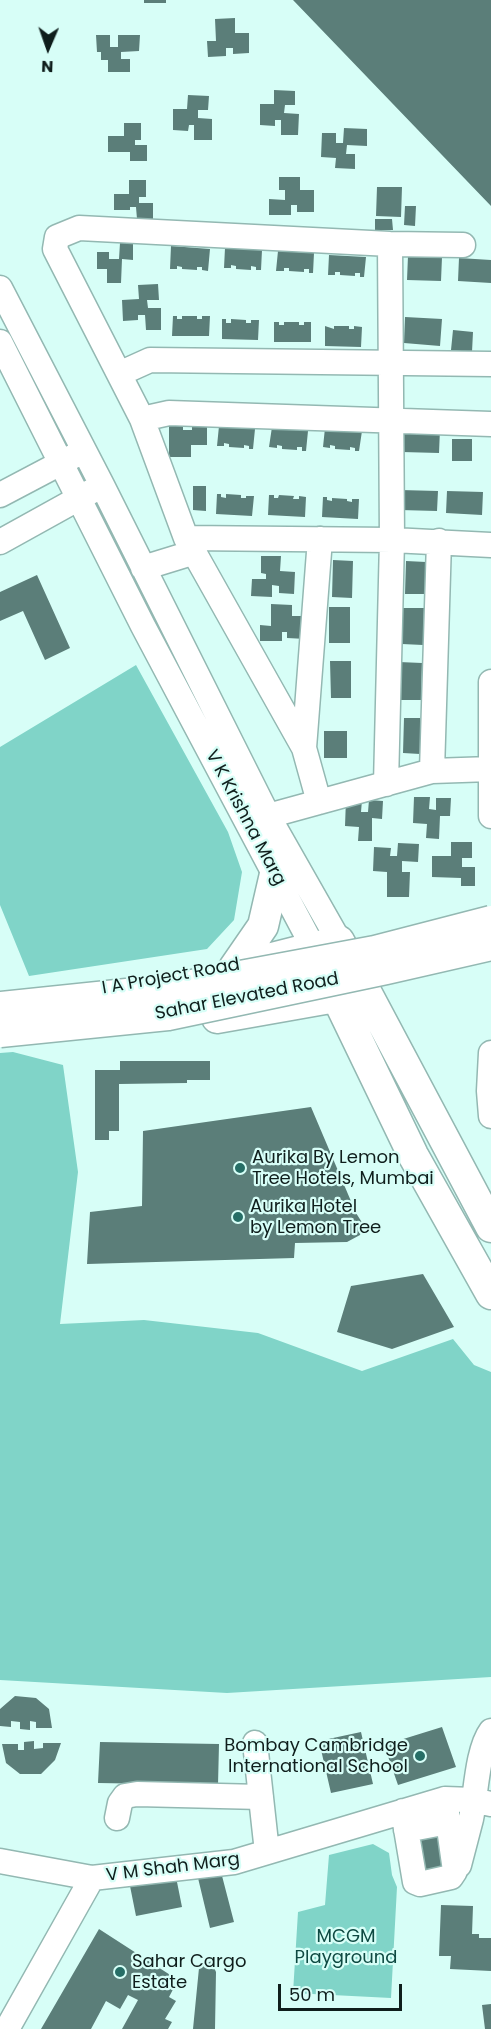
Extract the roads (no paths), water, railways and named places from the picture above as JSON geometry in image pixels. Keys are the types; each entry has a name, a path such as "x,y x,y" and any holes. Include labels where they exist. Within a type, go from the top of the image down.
{"main road":[{"path":"234,968 263,926 275,874"},
{"name":"Sahar Elevated Road","path":"0,1007 165,990 375,951 491,921"},
{"name":"I A Project Road","path":"0,999 118,988 234,968 326,944"},
{"name":"V K Krishna Marg","path":"326,944 350,994 491,1227"},
{"name":"Sahar Elevated Road","path":"0,1032 168,1015 375,972 491,945"},
{"path":"0,1043 54,1040 176,1025 350,994"},
{"name":"V K Krishna Marg","path":"350,994 353,1032 413,1155 491,1294"},
{"path":"283,1007 319,1013 353,1032"}],"street":[{"path":"319,802 304,748 190,545 142,419 55,249 57,237 79,228 390,244 463,245"},
{"path":"386,784 392,540 390,244"},
{"name":"V K Krishna Marg","path":"0,288 268,816 326,944"},
{"name":"V K Krishna Marg","path":"0,342 143,626 275,874 326,944"},
{"path":"119,374 150,360 491,364"},
{"path":"142,419 169,413 491,424"},
{"path":"0,495 84,450"},
{"path":"0,542 102,485"},
{"path":"304,748 321,539"},
{"path":"143,568 190,545 321,539 491,544"},
{"path":"432,771 439,541"},
{"path":"491,682 491,816"},
{"path":"268,816 432,771 490,769"},
{"path":"491,1053 489,1091 491,1116"},
{"path":"456,1875 482,1802 480,1762 491,1731"},
{"path":"255,1743 267,1852"},
{"path":"117,1818 120,1803 125,1796 137,1794 261,1797"},
{"name":"V M Shah Marg","path":"7,2029 92,1878 234,1862 267,1852 482,1802"},
{"path":"405,1821 415,1882 420,1884 451,1877 455,1871 447,1810"},
{"path":"0,1861 92,1878"}],"place":[{"name":"Aurika By Lemon Tree Hotels, Mumbai","path":"240,1168"},
{"name":"Aurika Hotel by Lemon Tree","path":"238,1217"},
{"name":"Bombay Cambridge International School","path":"420,1756"},
{"name":"Sahar Cargo Estate","path":"120,1972"}],"park label":[{"name":"MCGM Playground","path":"346,1947"}]}
